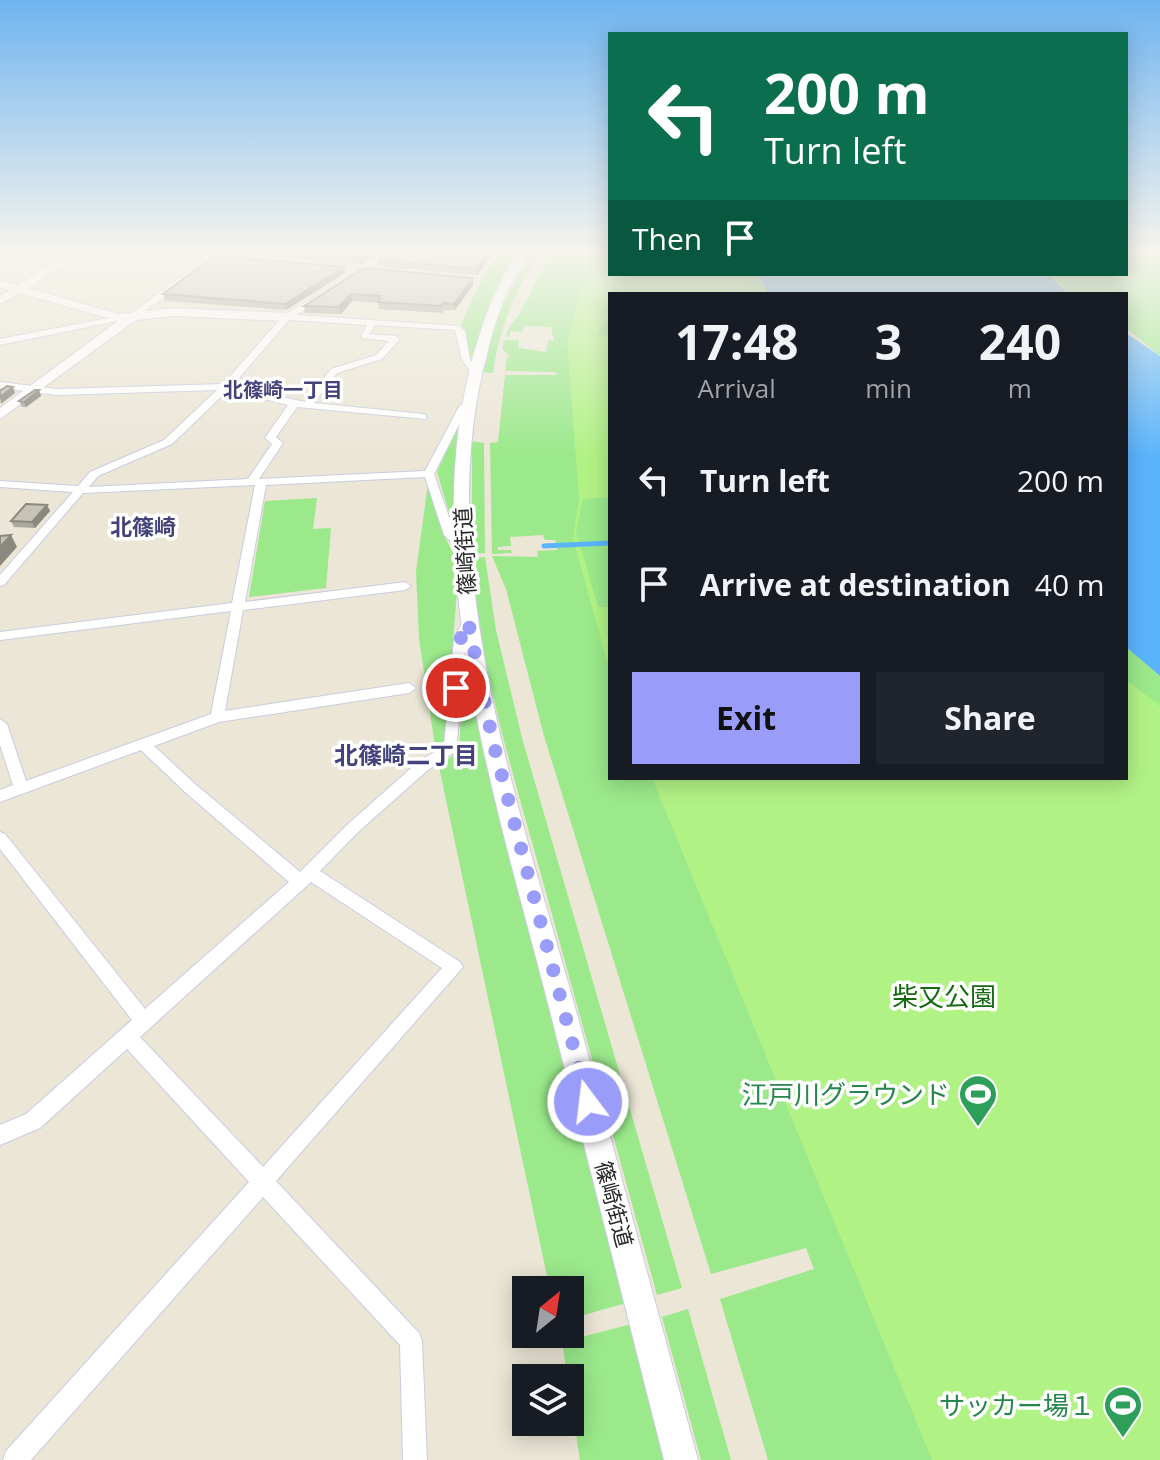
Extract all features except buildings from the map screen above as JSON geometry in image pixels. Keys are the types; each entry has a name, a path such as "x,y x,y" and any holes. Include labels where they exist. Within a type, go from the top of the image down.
{"main road":[{"path":"0,415 129,319"},
{"name":"篠崎街道","path":"491,319 474,370 462,487 462,546 468,621 513,819 681,1460"}],"street":[{"path":"0,342 113,319"},
{"path":"0,582 94,474 168,442 226,387 285,319"},
{"path":"324,319 457,328 461,331 466,360 474,370"},
{"path":"308,405 334,371 379,357 396,339 365,336 373,322"},
{"path":"0,385 57,392 226,387 294,404 423,417"},
{"path":"217,717 238,607 256,483 278,443 270,438 294,404"},
{"path":"462,546 450,535 429,474 463,407 469,405"},
{"path":"0,484 78,489 429,474"},
{"path":"0,636 405,586"},
{"path":"0,1135 33,1121 305,877 353,828 423,766 442,757 451,747 460,640 468,621"},
{"path":"0,796 217,717 409,688"},
{"path":"0,724 21,786"},
{"path":"15,1460 264,1184 454,967 305,877 143,744"},
{"path":"0,838 143,1020"},
{"path":"128,1037 411,1341 415,1460"}],"green space":[{"path":"464,319 484,319 470,361 465,330 461,326"},
{"path":"496,319 507,319 493,373 483,372 485,366 482,365"},
{"name":"江戸川グラウンド","path":"515,319 608,319 608,780 1128,780 1128,649 1160,676 1160,1460 768,1460 720,1299 814,1269 806,1248 711,1274 544,736 506,589 492,556 538,557 537,551 557,550 555,540 545,540 543,535 510,537 511,546 498,547 498,550 511,550 512,553 492,554 490,443 498,442 505,375 557,375 556,372 505,371 507,358 510,357 502,348 504,340 519,340 518,348 546,352 548,340 554,341 551,327 525,326 522,332 511,331 509,337 505,337"},
{"path":"573,319 608,319 598,335 608,336 608,497 583,499 576,532 598,607 608,607 608,665 573,538 579,499 567,340"},
{"path":"1128,319 1160,319 1160,356 1128,330"},
{"path":"460,423 455,471 455,533 437,472"},
{"path":"472,441 484,443 485,553 472,554"},
{"path":"428,483 454,555 457,590 445,745 436,753 419,638 416,572"},
{"path":"317,498 313,529 331,528 326,588 249,597 265,501"},
{"path":"485,557 496,630 522,738 682,1288 657,1295 499,720 482,639 472,558"},
{"path":"465,656 483,741 626,1303 584,1315 584,1276 547,1276 439,767 459,750"},
{"name":"江戸川グラウンド","path":"1128,682 1160,706 1160,1460 932,1460 653,780 1128,780"},
{"path":"688,1309 731,1460 701,1460 662,1317"},
{"path":"632,1324 666,1460 580,1460 576,1436 584,1436 584,1364 565,1364 563,1348 584,1348 584,1336"}],"water":[{"path":"1128,334 1160,356 1160,676 1128,649"}],"waterway":[{"path":"544,546 608,543"}],"place":[{"name":"江戸川グラウンド","path":"978,1128"},
{"name":"サッカー場１","path":"1123,1439"}],"district":[{"name":"北篠崎一丁目","path":"283,389"},
{"name":"北篠崎","path":"143,526"},
{"name":"北篠崎二丁目","path":"406,754"}],"route":[{"path":"456,688 460,640 468,621 493,742 588,1102"}],"park label":[{"name":"柴又公園","path":"944,996"}]}
